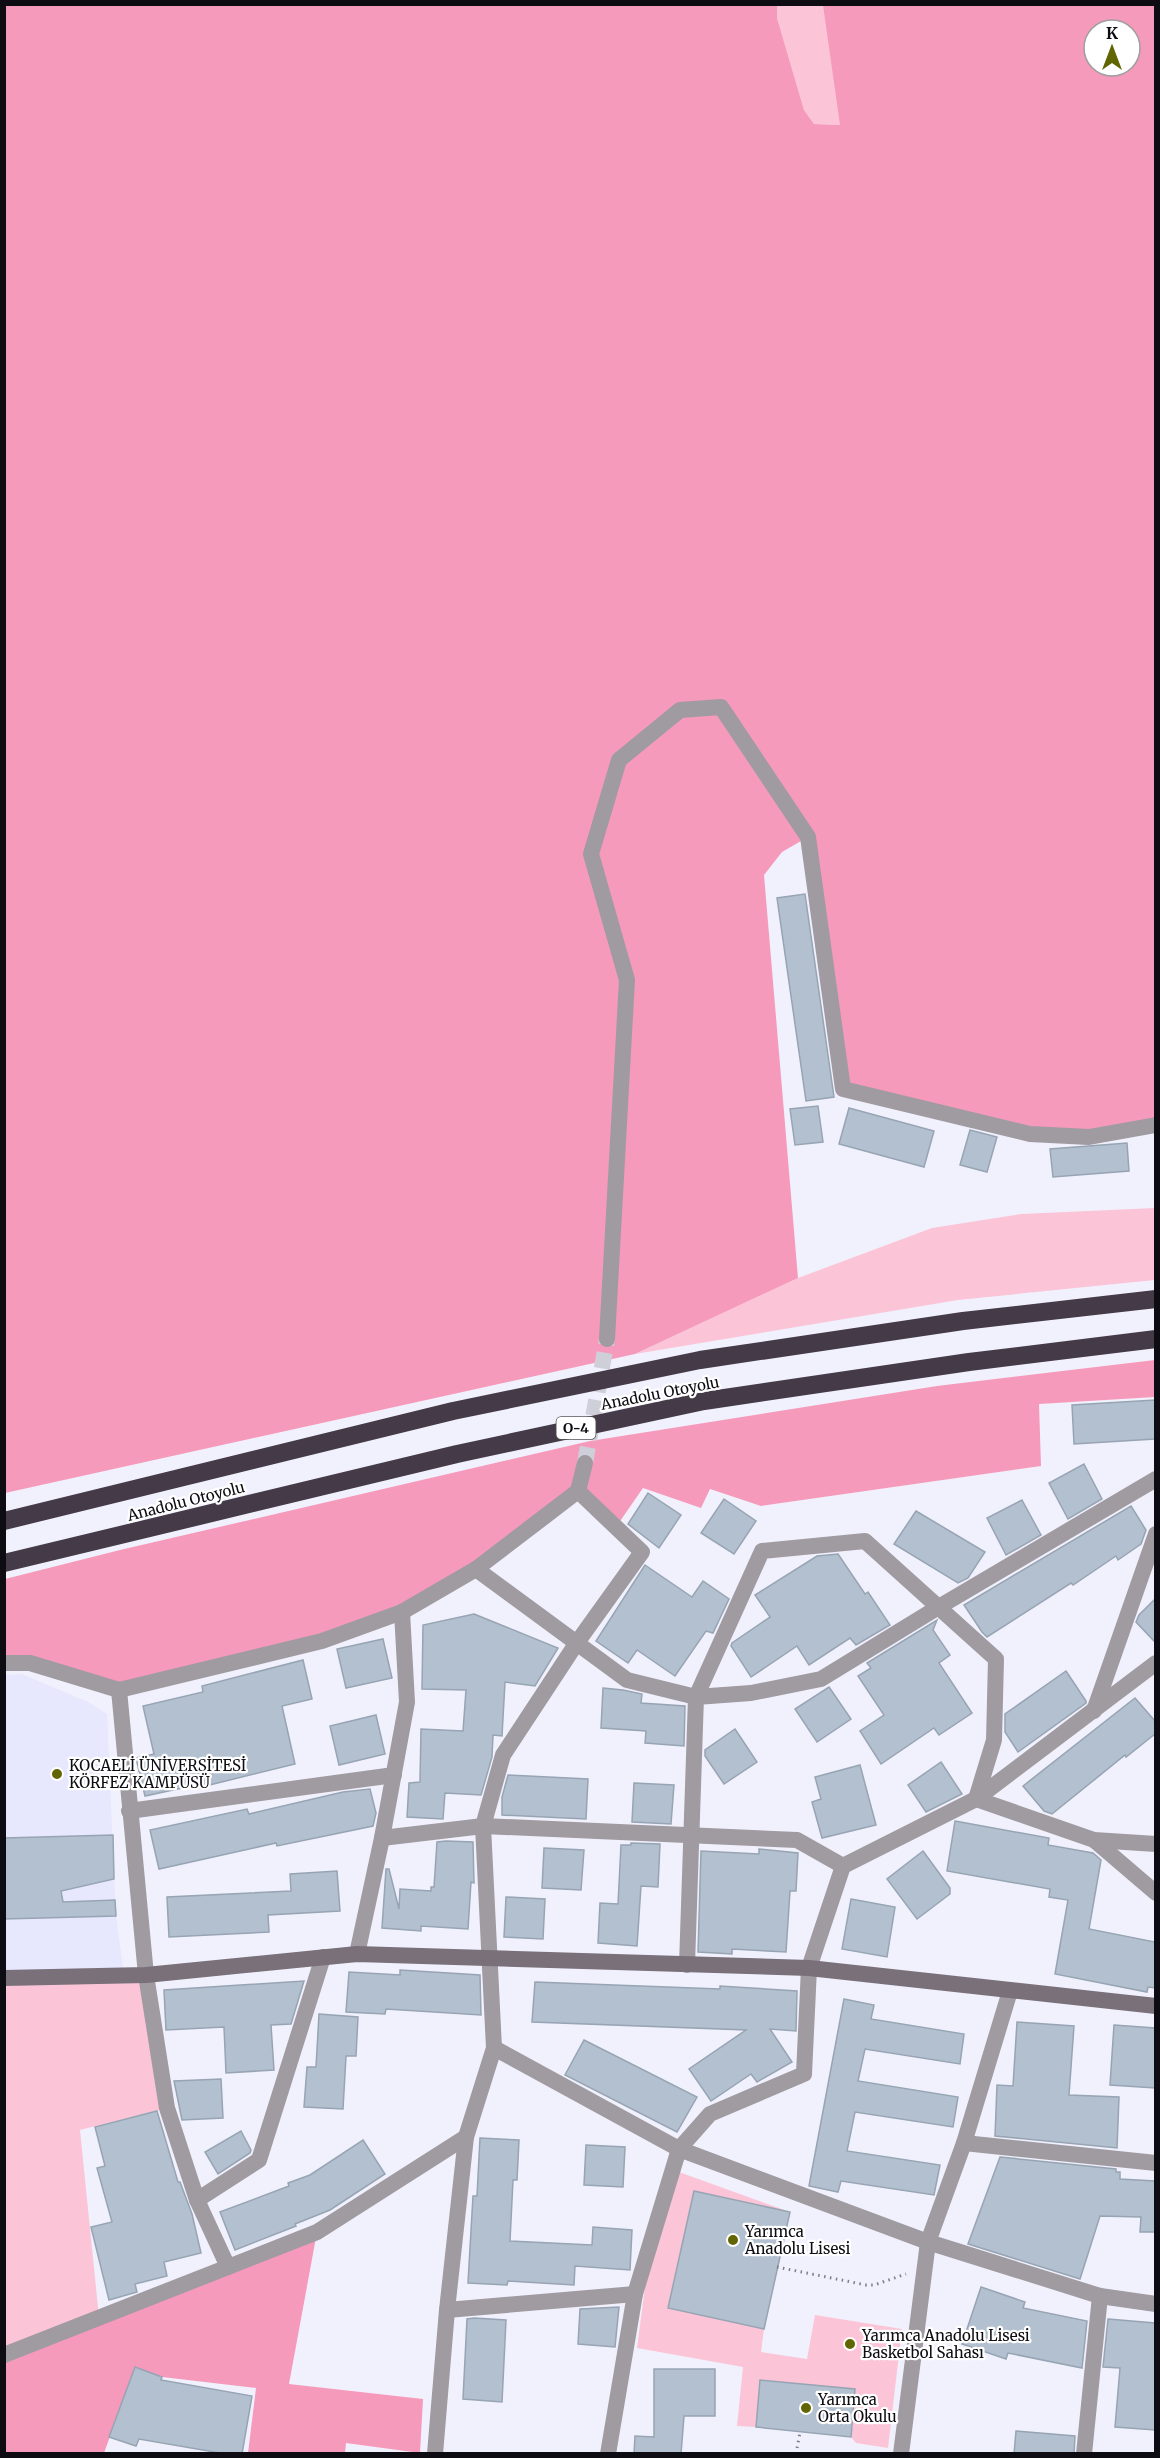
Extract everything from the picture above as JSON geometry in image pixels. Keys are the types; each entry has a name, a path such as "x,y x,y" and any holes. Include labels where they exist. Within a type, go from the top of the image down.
{"highway":[{"name":"Anadolu Otoyolu","path":"4,1521 453,1411 700,1360 963,1321 1155,1299"},
{"name":"Anadolu Otoyolu","path":"4,1563 457,1454 704,1401 969,1362 1155,1339"}],"main road":[{"path":"4,1978 146,1975 357,1954 809,1968 1155,2006"}],"street":[{"path":"607,1339 627,980 591,854 619,760 680,710 721,707 808,837 843,1089 1030,1134 1089,1137 1155,1125"},
{"path":"4,1663 30,1664 119,1690 322,1641 402,1612 476,1569 578,1491 585,1462"},
{"path":"476,1569 627,1680 696,1697 751,1692 821,1679 1155,1479"},
{"path":"435,2454 447,2310 466,2137 494,2048 483,1826 503,1755 576,1644 642,1552 578,1491"},
{"path":"1094,1711 1155,1534"},
{"path":"687,1965 696,1697 762,1551 865,1541 996,1659 994,1740 976,1799"},
{"path":"357,1954 382,1838 407,1702 402,1612"},
{"path":"608,2454 635,2294 679,2149 710,2114 804,2074 809,1968 843,1866 976,1799 1155,1663"},
{"path":"119,1690 146,1975 167,2108 197,2200 228,2267"},
{"path":"129,1811 394,1775"},
{"path":"976,1799 1094,1840 1155,1844"},
{"path":"382,1838 483,1826 797,1839 843,1866"},
{"path":"1094,1840 1155,1893"},
{"path":"197,2200 259,2160 323,1957"},
{"path":"901,2454 928,2242 964,2143 1010,1991"},
{"path":"494,2048 679,2149 928,2242 1100,2296 1155,2304"},
{"path":"4,2355 317,2232 466,2137"},
{"path":"964,2143 1155,2163"},
{"path":"447,2310 635,2294"},
{"path":"1084,2454 1100,2296"}],"path":[{"path":"777,2267 866,2285 874,2285 904,2274 924,2276"},
{"path":"796,2454 800,2432"}],"shaded area":[{"path":"4,5 777,5 777,18 804,110 814,124 840,125 823,5 1155,5 1155,1125 1030,1134 843,1089 808,837 782,852 764,875 798,1278 635,1354 5,1493"},
{"path":"773,5 871,5 841,125 814,124 804,110"},
{"path":"1155,1208 1155,1280 958,1300 635,1354 798,1278 932,1228 1021,1214"},
{"path":"1155,1360 1155,1397 1039,1404 1041,1466 761,1506 710,1489 701,1508 643,1488 616,1527 578,1491 402,1612 119,1690 5,1663 5,1579 120,1550 590,1441 937,1386"},
{"name":"KOCAELİ ÜNİVERSİTESİ KÖRFEZ KAMPÜSÜ","path":"22,1674 88,1702 107,1714 116,1916 124,1975 5,1978 4,1675"},
{"path":"146,1975 167,2108 80,2130 99,2317 5,2355 5,1978"},
{"path":"679,2172 790,2212 694,2191 668,2307 764,2329 761,2352 807,2359 815,2315 902,2329 888,2448 856,2443 851,2437 855,2389 761,2380 756,2427 737,2426 743,2367 637,2348 645,2287"},
{"path":"317,2232 289,2384 423,2399 420,2453 346,2443 345,2453 248,2453 256,2388 162,2377 135,2367 104,2453 5,2454 5,2355"}],"building":[{"path":"805,894 834,1097 806,1101 777,898"},
{"path":"818,1106 823,1142 795,1145 790,1109"},
{"path":"849,1108 934,1131 924,1167 839,1144"},
{"path":"970,1130 997,1137 987,1172 960,1165"},
{"path":"1127,1143 1129,1171 1053,1177 1050,1149"},
{"path":"1155,1400 1155,1439 1074,1444 1072,1405"},
{"path":"1084,1464 1102,1499 1068,1519 1049,1483"},
{"path":"648,1493 681,1515 659,1548 628,1524"},
{"path":"724,1499 756,1521 734,1554 701,1533"},
{"path":"1022,1500 1041,1535 1006,1555 987,1518"},
{"path":"1131,1506 1146,1530 1141,1544 1118,1560 1116,1556 1073,1585 1071,1583 987,1637 982,1632 964,1605"},
{"path":"916,1511 985,1552 968,1578 958,1583 894,1544"},
{"path":"838,1554 865,1594 868,1592 890,1625 856,1645 850,1638 809,1665 797,1646 751,1677 731,1646 732,1643 770,1617 755,1595 817,1556"},
{"path":"645,1565 692,1597 703,1581 729,1599 713,1633 706,1631 675,1676 637,1650 628,1663 596,1641"},
{"path":"1155,1599 1155,1642 1136,1622 1139,1615"},
{"path":"474,1614 558,1648 535,1686 505,1682 502,1736 493,1735 492,1757 481,1795 445,1793 443,1819 407,1817 409,1783 420,1782 421,1729 463,1731 466,1690 422,1689 423,1625"},
{"path":"937,1620 933,1630 950,1655 939,1663 972,1713 939,1735 934,1728 881,1764 860,1731 884,1715 858,1676 871,1668 867,1663"},
{"path":"383,1639 392,1678 346,1688 337,1649"},
{"path":"303,1660 312,1699 282,1706 295,1764 197,1788 196,1785 145,1796 136,1758 154,1754 143,1706 203,1692 202,1686"},
{"path":"1066,1671 1086,1703 1018,1752 1005,1732 1005,1714"},
{"path":"829,1687 851,1719 817,1742 795,1709"},
{"path":"603,1688 642,1694 641,1703 685,1706 684,1746 645,1743 646,1731 601,1728"},
{"path":"1135,1698 1155,1721 1155,1734 1126,1757 1125,1755 1052,1814 1044,1811 1023,1786"},
{"path":"376,1715 385,1754 339,1765 330,1726"},
{"path":"735,1729 757,1762 724,1784 705,1756 705,1750"},
{"path":"941,1762 962,1794 926,1812 908,1785"},
{"path":"860,1765 876,1825 822,1838 812,1802 821,1799 815,1777"},
{"path":"508,1775 588,1779 586,1819 502,1815 502,1797"},
{"path":"634,1783 674,1785 671,1824 632,1822"},
{"path":"370,1789 376,1813 373,1826 277,1846 276,1843 159,1869 150,1830 247,1809 249,1814 343,1792"},
{"path":"955,1821 1049,1838 1048,1845 1093,1853 1101,1860 1089,1929 1155,1942 1155,1988 1148,1987 1147,1992 1055,1974 1068,1900 1049,1897 1050,1889 947,1871"},
{"path":"113,1835 114,1879 61,1891 63,1902 115,1900 116,1916 4,1919 4,1838"},
{"path":"437,1842 473,1842 474,1883 471,1882 468,1929 421,1926 421,1931 382,1928 386,1869 389,1869 399,1909 400,1889 431,1891 431,1887 434,1887"},
{"path":"631,1843 660,1844 658,1887 641,1886 637,1946 598,1943 600,1903 618,1904 621,1845 631,1845"},
{"path":"544,1848 584,1850 581,1890 542,1888"},
{"path":"759,1849 798,1853 796,1891 790,1891 786,1952 732,1949 732,1954 698,1952 701,1851 759,1854"},
{"path":"923,1851 950,1888 950,1894 917,1919 887,1879"},
{"path":"337,1871 340,1911 268,1915 269,1932 169,1937 167,1897 291,1891 290,1874"},
{"path":"506,1897 545,1899 543,1939 504,1937"},
{"path":"851,1899 895,1907 887,1957 842,1949"},
{"path":"400,1970 480,1975 481,2015 386,2009 385,2014 346,2012 349,1972 400,1975"},
{"path":"304,1981 291,2024 271,2025 274,2070 226,2073 224,2027 166,2030 164,1990"},
{"path":"535,1982 720,1989 720,1986 797,1991 796,2031 770,2029 792,2062 757,2082 751,2074 711,2101 689,2069 746,2030 532,2022"},
{"path":"844,1999 874,2005 871,2019 964,2034 960,2064 865,2049 858,2081 958,2097 953,2127 855,2112 847,2151 940,2165 934,2195 841,2181 838,2192 809,2186"},
{"path":"319,2014 358,2017 356,2056 346,2056 343,2109 304,2107 307,2067 316,2067"},
{"path":"1017,2022 1074,2026 1069,2095 1119,2097 1117,2148 995,2136 997,2085 1013,2086"},
{"path":"1114,2025 1155,2028 1155,2088 1110,2085"},
{"path":"584,2040 697,2097 677,2132 565,2075"},
{"path":"221,2079 223,2118 182,2120 174,2081"},
{"path":"157,2111 178,2182 180,2182 192,2214 201,2253 164,2262 167,2276 135,2284 137,2292 109,2300 91,2227 112,2222 97,2168 105,2166 95,2127"},
{"path":"241,2131 251,2150 250,2153 218,2174 205,2152"},
{"path":"480,2138 519,2140 517,2180 513,2180 510,2241 592,2245 593,2227 632,2230 630,2270 575,2266 574,2285 508,2281 507,2285 468,2283 473,2196 477,2196"},
{"path":"363,2140 385,2174 330,2210 235,2250 220,2212 289,2186 288,2183 310,2175"},
{"path":"586,2145 625,2147 623,2187 584,2185"},
{"path":"1000,2157 1116,2169 1116,2172 1120,2172 1120,2179 1155,2181 1155,2232 1140,2232 1141,2217 1100,2216 1080,2279 968,2244"},
{"name":"Yarımca Anadolu Lisesi","path":"694,2191 790,2212 764,2329 668,2308"},
{"path":"981,2287 1025,2302 1023,2308 1087,2321 1082,2368 1008,2353 1006,2359 962,2344"},
{"path":"619,2307 615,2347 578,2344 580,2309"},
{"path":"467,2319 506,2320 502,2402 463,2399"},
{"path":"1108,2319 1155,2323 1155,2430 1115,2427 1120,2368 1103,2367"},
{"path":"135,2367 162,2377 161,2380 252,2396 242,2454 226,2454 139,2439 136,2446 109,2437"},
{"path":"654,2369 715,2369 715,2416 684,2416 681,2454 634,2454 635,2436 654,2437"},
{"name":"Yarımca Orta Okulu","path":"760,2380 855,2389 851,2437 756,2427"},
{"path":"1016,2431 1075,2436 1074,2454 1014,2454"}],"tunnel":[{"path":"585,1463 607,1339"}],"place":[{"name":"KOCAELİ ÜNİVERSİTESİ KÖRFEZ KAMPÜSÜ","path":"57,1774"},
{"name":"Yarımca Anadolu Lisesi","path":"733,2240"},
{"name":"Yarımca Anadolu Lisesi Basketbol Sahası","path":"850,2344"},
{"name":"Yarımca Orta Okulu","path":"806,2408"}]}
